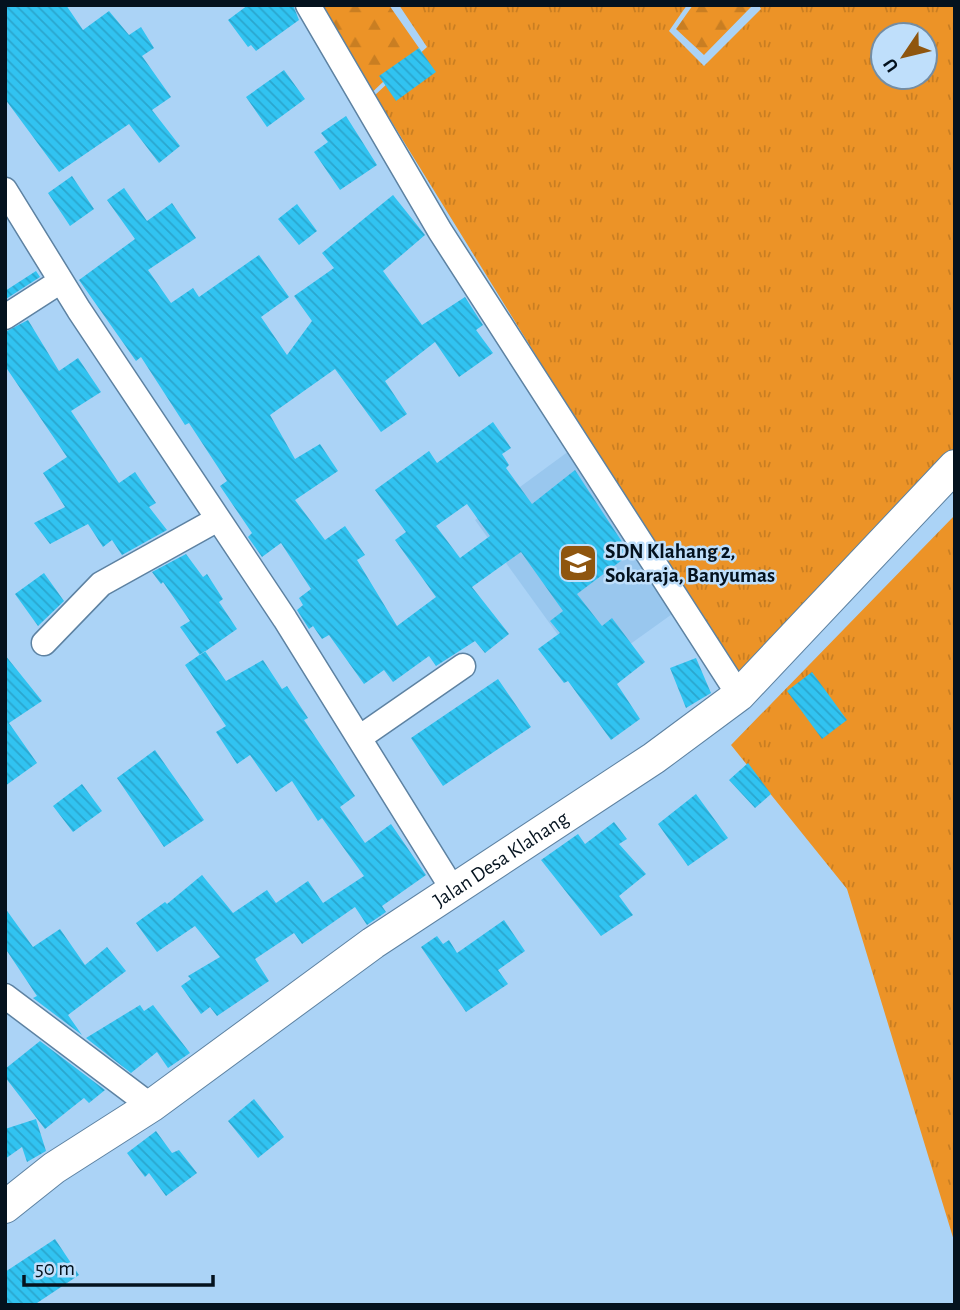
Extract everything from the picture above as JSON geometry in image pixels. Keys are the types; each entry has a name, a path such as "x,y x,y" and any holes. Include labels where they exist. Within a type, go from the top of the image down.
{"street":[{"path":"308,5 440,231 739,695"},
{"path":"5,190 61,281 359,738 452,888"},
{"path":"5,317 61,281"},
{"name":"Jalan Desa Klahang","path":"5,1207 54,1168 150,1106 452,888 654,758 739,695 955,466"},
{"path":"44,643 102,584 218,519"},
{"path":"359,738 463,666"},
{"path":"5,996 150,1106"}],"shaded area":[{"name":"SDN Klahang 2, Sokaraja, Banyumas","path":"569,451 682,607 587,675 475,520"}],"green space":[{"path":"312,5 389,5 419,48 366,98"},
{"path":"399,5 687,5 669,31 704,66 761,9 759,5 955,5 955,455 740,686 375,95 427,47"},
{"path":"693,5 752,6 704,55 676,29"},
{"path":"955,515 955,1244 847,889 731,745"}],"building":[{"path":"5,5 66,5 83,30 109,11 129,35 141,27 154,48 142,56 171,97 152,110 180,146 159,163 129,124 59,172 5,99"},
{"path":"248,5 293,5 299,20 256,51 251,45 248,47 228,20"},
{"path":"419,48 436,72 396,101 379,76"},
{"path":"284,70 305,99 267,127 246,97"},
{"path":"346,116 377,165 340,190 314,152 328,142 321,133"},
{"path":"72,176 94,209 70,226 48,193"},
{"path":"124,188 147,221 172,203 196,238 148,270 171,303 193,288 199,297 259,255 289,297 261,317 287,355 312,321 294,296 334,268 322,253 393,195 425,235 383,271 422,325 465,297 483,325 476,330 493,353 459,377 435,342 385,381 407,414 381,432 335,369 270,415 295,459 320,444 338,471 295,500 325,540 345,526 365,555 357,560 397,626 436,597 395,540 406,532 375,490 429,451 437,463 493,422 511,448 502,454 509,465 506,468 532,504 575,470 630,554 577,594 602,626 612,618 645,662 617,684 640,719 611,740 568,681 564,683 538,649 560,633 550,621 563,611 521,552 472,587 509,634 485,653 475,641 436,666 429,656 393,682 384,670 364,684 329,635 322,639 313,626 309,629 297,610 303,605 299,598 311,589 281,543 262,557 248,537 252,533 220,486 227,481 189,423 185,425 141,357 136,361 79,280 135,239 107,200","holes":["467,504 490,536 460,558 436,526"]},
{"path":"297,204 317,231 299,245 278,219"},
{"path":"36,271 40,277 6,299 5,291"},
{"path":"28,320 59,371 78,358 101,392 71,411 119,483 135,472 156,503 149,507 167,530 122,555 112,540 103,547 88,524 50,544 34,523 65,507 43,473 67,457 5,366 5,332"},
{"path":"186,554 203,577 207,574 223,599 219,602 237,629 200,655 180,627 190,621 163,582 161,584 152,572"},
{"path":"44,573 64,601 38,626 15,594"},
{"path":"205,651 226,681 263,660 282,689 287,686 308,718 304,720 355,796 340,807 365,843 391,824 426,875 382,906 386,912 367,925 355,907 302,944 294,933 255,959 269,981 217,1016 210,1007 201,1014 181,986 191,979 188,976 220,957 195,926 157,952 136,923 165,902 167,904 202,875 233,913 267,890 276,903 308,881 323,903 364,876 322,818 318,821 292,781 276,792 250,755 237,764 216,732 226,726 185,665"},
{"path":"5,655 42,701 9,723 37,763 5,786"},
{"path":"696,658 711,693 686,708 670,668"},
{"path":"812,672 847,720 822,739 787,691"},
{"path":"498,679 531,727 443,786 411,738"},
{"path":"155,750 204,820 164,847 117,778"},
{"path":"748,763 771,794 755,808 729,780"},
{"path":"82,784 102,811 73,832 53,806"},
{"path":"696,794 728,838 688,866 658,824"},
{"path":"614,822 627,839 619,844 646,874 619,896 633,915 601,936 541,860 578,834 585,844"},
{"path":"5,908 33,947 60,929 85,965 107,947 126,971 68,1015 82,1035 33,998 37,996 5,948"},
{"path":"504,920 525,951 498,970 508,984 466,1012 421,947 437,936 443,944 449,940 457,953"},
{"path":"140,1005 144,1011 153,1005 190,1053 168,1068 157,1052 131,1073 86,1038"},
{"path":"40,1041 105,1090 89,1103 84,1098 45,1129 5,1077 5,1069"},
{"path":"254,1099 284,1137 258,1158 228,1121"},
{"path":"36,1119 46,1151 27,1162 22,1147 5,1159 5,1129"},
{"path":"156,1131 172,1153 179,1150 197,1173 166,1196 149,1173 145,1177 127,1153"},
{"path":"55,1239 79,1275 34,1305 5,1305 5,1272"}],"place":[{"name":"SDN Klahang 2, Sokaraja, Banyumas","path":"578,563"}]}
